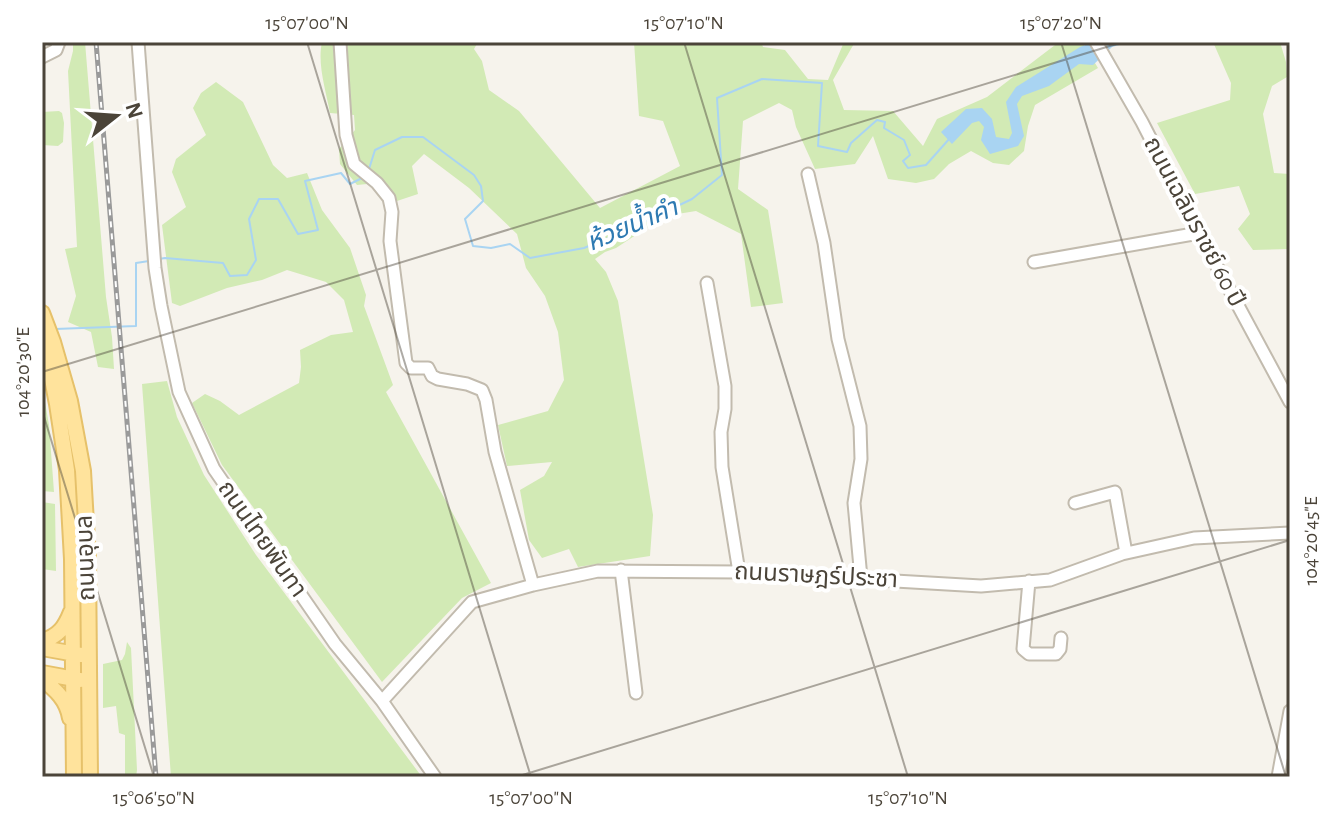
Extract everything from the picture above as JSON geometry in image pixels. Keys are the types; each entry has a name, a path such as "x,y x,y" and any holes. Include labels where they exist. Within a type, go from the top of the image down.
{"main road":[{"path":"42,313 48,343"},
{"name":"ถนนอุบล","path":"48,343 67,470 72,610 88,681 90,777"},
{"name":"ถนนอุบล","path":"48,343 70,401 83,471 88,558 80,655 73,679 74,777"},
{"path":"42,641 60,632 72,610"},
{"path":"42,648 80,655"},
{"path":"42,673 88,681"},
{"path":"42,679 57,691 68,708 74,738"}],"street":[{"path":"47,55 56,50 59,42"},
{"name":"ถนนไทยพันทา","path":"138,42 155,268 179,392 214,469 335,644 382,701 435,777"},
{"path":"340,42 346,135 354,164 389,198 392,212 390,241 406,363 411,368 428,368 432,376 438,379 482,390 495,452 533,585"},
{"name":"ถนนเฉลิมราชย์ 60 ปี","path":"1096,42 1142,122 1290,402"},
{"path":"808,174 824,243 838,339 860,426 861,459 854,503 861,578"},
{"path":"1034,262 1199,233"},
{"path":"707,283 725,386 722,467 739,572"},
{"path":"1075,503 1115,492 1126,553"},
{"name":"ถนนราษฎร์ประชา","path":"382,701 472,602 598,571 739,572 981,586 1050,580 1126,553 1194,538 1290,533"},
{"path":"621,570 636,693"},
{"path":"1029,581 1023,649 1029,654 1056,654 1061,638"},
{"path":"1278,777 1290,711"}],"green space":[{"path":"73,42 85,42 114,369 98,367 91,332 68,322 76,296 65,249 77,247 68,71"},
{"path":"322,42 478,42 474,49 482,61 489,90 519,111 600,208 680,166 663,121 639,116 634,42 761,42 763,47 785,50 808,79 828,80 844,42 855,42 833,80 844,110 893,111 923,146 937,119 987,97 1059,42 1082,42 1098,68 1035,105 1024,151 1009,165 993,163 971,151 949,164 934,179 916,183 888,179 873,136 855,164 815,169 796,127 792,110 779,103 743,121 738,189 768,210 783,303 751,307 741,234 696,211 665,216 595,259 606,272 618,301 653,515 650,556 578,567 569,549 542,558 529,540 520,490 544,476 552,462 507,466 498,425 548,411 564,380 558,332 545,296 526,268 517,234 469,188 424,154 412,166 418,194 397,201 367,184 357,185 340,164 339,149 355,130 354,115 330,113 321,68"},
{"path":"1213,42 1280,42 1287,77 1272,86 1263,114 1274,173 1290,174 1290,249 1253,250 1238,229 1250,214 1239,186 1195,194 1157,123 1230,100 1231,83"},
{"path":"216,82 243,102 273,165 287,178 307,173 322,210 350,248 366,295 364,306 393,385 386,392 491,583 462,598 382,682 222,465 192,403 205,394 239,415 299,383 300,350 331,335 353,332 344,300 326,282 287,270 180,306 172,303 162,225 186,207 172,172 176,159 206,135 193,108 201,93"},
{"path":"59,111 64,123 63,142 58,146 42,145 42,112"},
{"path":"167,381 177,417 204,475 256,555 422,777 171,777 142,384"},
{"path":"42,385 49,425 54,492 42,491"},
{"path":"42,502 55,504 56,571 42,569"},
{"path":"127,642 131,648 136,777 125,777 125,735 119,733 116,706 103,708 103,664 122,660"}],"water":[{"path":"1093,42 1130,42 1112,47 1093,65 1079,64 1049,86 1022,96 1017,104 1024,136 1018,146 990,154 981,140 984,127 979,121 972,123 952,144 941,132 966,109 982,108 992,119 996,137 1009,139 1012,133 1006,102 1016,87"}],"waterway":[{"name":"ห้วยน้ำคำ","path":"369,169 375,150 402,137 423,137 474,175 481,186 483,201 465,219 473,246 491,248 510,244 530,258 584,248 692,199 722,175 717,98 762,79 822,83 818,146 847,152 851,143 877,120 885,122 884,128 904,140 910,155 903,161 908,168 926,165 950,138"},
{"name":"ห้วยน้ำคำ","path":"159,259 223,263 230,276 247,275 256,260 249,219 259,199 278,199 298,234 318,230 305,181 341,173 350,184 364,177"},
{"name":"ห้วยน้ำคำ","path":"55,329 136,326 136,263 149,261"}],"railway":[{"path":"96,42 156,777"}]}
